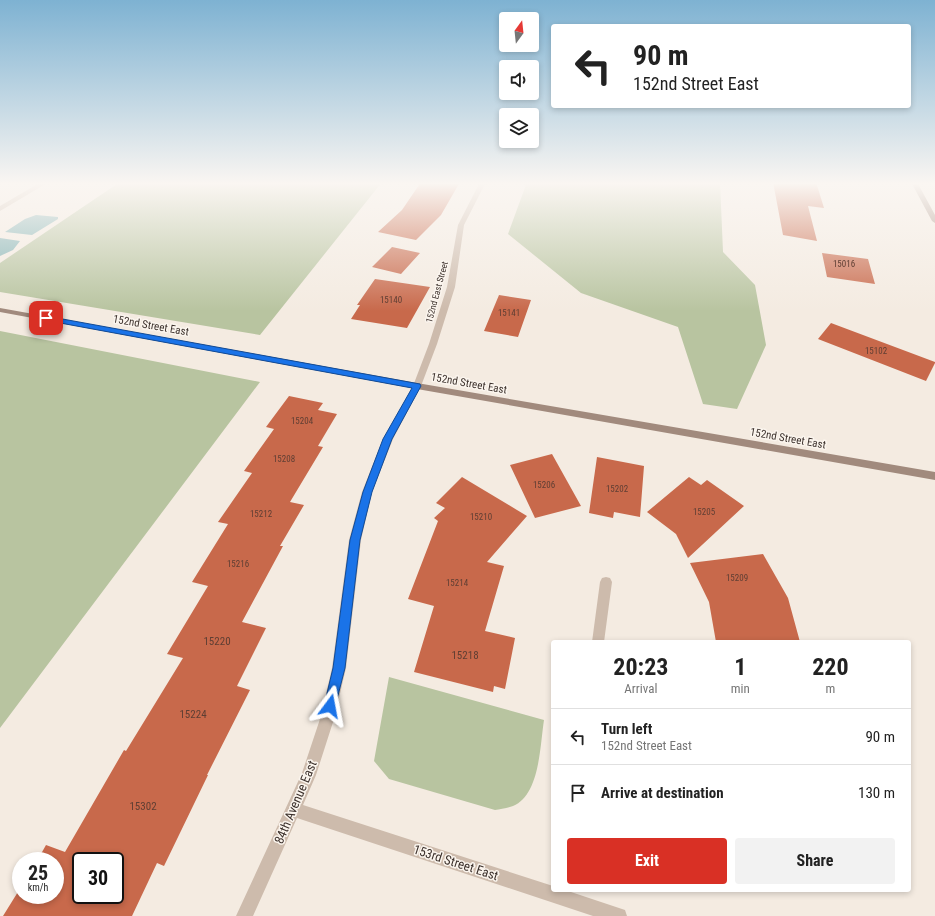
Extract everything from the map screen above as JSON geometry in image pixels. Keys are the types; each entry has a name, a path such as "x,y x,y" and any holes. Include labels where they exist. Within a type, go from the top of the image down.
{"street":[{"name":"152nd East Street","path":"417,386 433,344 451,287 461,225"},
{"name":"152nd Street East","path":"0,310 417,386 935,476"},
{"name":"84th Avenue East","path":"244,916 309,775 327,719 337,675 355,540 367,492 388,439 417,386"},
{"path":"598,640 606,582"},
{"name":"153rd Street East","path":"293,809 551,890"},
{"name":"153rd Street East","path":"565,894 618,916"}],"green space":[{"path":"57,225 348,225 260,335 0,292 0,263"},
{"path":"511,225 722,225 723,252 755,285 766,345 737,409 703,404 678,327 581,293 508,234"},
{"path":"0,331 260,382 0,728"},
{"path":"389,677 544,720 540,755 534,781 522,800 513,806 495,810 389,779 374,761"}],"water":[{"path":"16,225 49,225 32,235 5,232"},
{"path":"0,238 20,241 13,250 0,256"}],"building":[{"path":"386,225 431,225 416,240 378,232"},
{"path":"781,225 813,225 817,241 783,235"},
{"path":"392,247 420,253 401,274 372,267"},
{"path":"822,253 868,259 875,284 827,277"},
{"path":"375,279 430,287 407,328 351,319 360,305 357,305"},
{"path":"499,295 531,300 518,337 484,331"},
{"path":"831,323 935,363 926,381 818,339"},
{"path":"289,396 323,403 318,410 337,414 318,446 323,447 290,502 304,505 280,546 283,546 242,622 266,628 237,686 250,690 207,775 164,866 157,863 132,916 3,916 12,902 12,904 64,904 64,852 42,852 46,845 65,852 124,750 126,751 183,658 167,654 208,586 192,582 228,524 218,522 252,473 244,471 274,429 266,427"},
{"path":"552,454 581,506 535,518 510,465"},
{"path":"597,457 644,466 640,517 614,512 613,518 589,513"},
{"path":"462,477 527,516 487,562 504,566 485,631 515,638 505,689 494,686 493,692 414,672 434,606 408,599 438,521 434,518 445,508 436,503"},
{"path":"689,477 701,485 707,480 744,506 688,558 676,534 647,512"},
{"path":"763,554 788,598 799,640 716,640 709,602 690,563"}],"route":[{"path":"46,318 417,386 388,439 367,492 355,540 339,668 330,706"}]}
